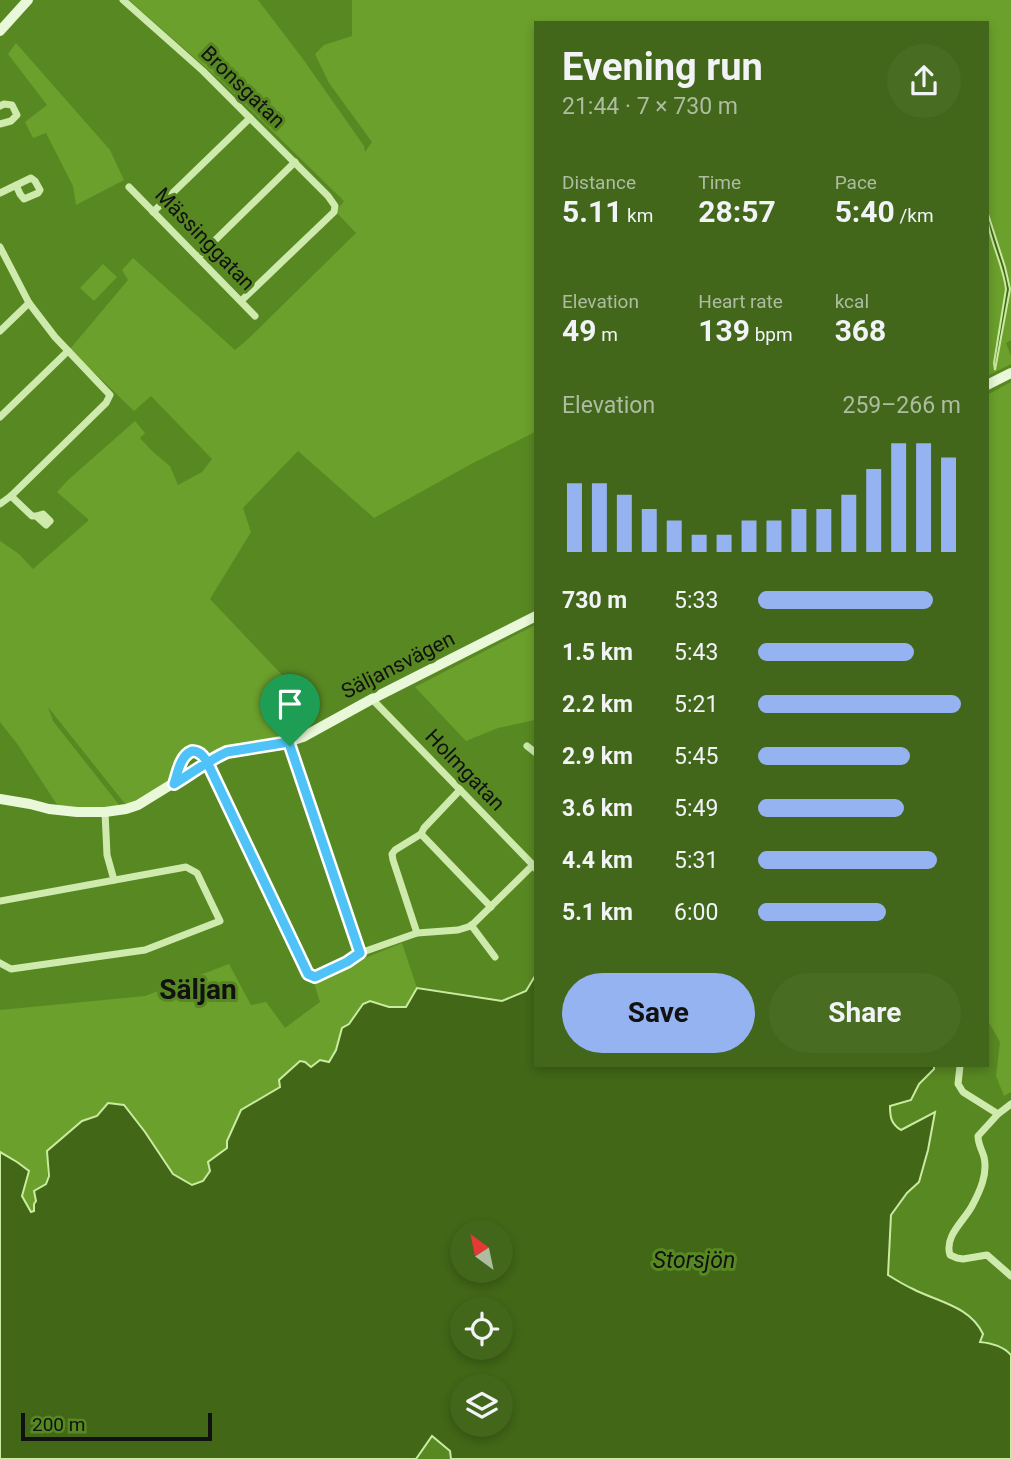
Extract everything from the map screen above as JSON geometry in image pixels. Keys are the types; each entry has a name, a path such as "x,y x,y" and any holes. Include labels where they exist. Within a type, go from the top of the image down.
{"street":[{"path":"0,32 28,0"},
{"name":"Bronsgatan","path":"123,0 203,71 334,203 334,212 241,301"},
{"path":"0,106 7,103 12,105 17,115 11,121 0,124"},
{"path":"153,212 250,118"},
{"path":"198,257 295,162"},
{"path":"0,192 16,185"},
{"name":"Mässinggatan","path":"129,187 255,316"},
{"path":"0,247 29,303 68,351 110,395 12,496 0,504"},
{"path":"0,331 29,303"},
{"path":"0,417 68,351"},
{"path":"989,384 1011,373"},
{"path":"12,496 32,516 36,516"},
{"name":"Säljansvägen","path":"0,799 77,812 132,808 227,752 289,742 303,737 534,617"},
{"name":"Holmgatan","path":"372,699 534,867"},
{"path":"289,742 360,953"},
{"path":"527,746 534,751"},
{"path":"174,784 183,759 189,752 201,753 308,974 312,977 319,976 360,953 417,933 455,930 471,925 534,867"},
{"path":"417,933 392,857 395,850 422,834 424,828 460,790"},
{"path":"105,812 107,855 114,880"},
{"path":"422,834 491,907"},
{"path":"0,901 186,867 197,873 220,921 145,950 11,968 0,963"},
{"path":"471,925 495,957"},
{"path":"960,1067 958,1084 963,1092 998,1114"},
{"path":"1011,1104 978,1136 985,1161 985,1174 972,1208 948,1243 950,1255 957,1258 987,1255 1011,1276"}],"shaded area":[{"path":"129,0 258,0 303,59 364,146 365,152 372,142 329,83 315,54 324,45 352,36 352,0 1011,0 1011,340 1006,343 1011,364 989,375 989,21 534,21 534,432 374,518 298,451 243,508 251,532 210,599 283,676 272,706 292,733 229,747 209,755 200,747 188,745 165,783 126,805 48,707 53,721 120,806 94,810 58,806 0,722 0,541 19,554 33,569 89,520 57,492 135,421 145,433 140,438 170,466 178,485 202,472 212,459 151,396 134,411 70,349 128,280 122,270 133,258 235,350 356,233 336,212 344,201 221,81"},
{"path":"16,43 110,150 124,180 76,205 73,186 46,133 33,138 25,122 47,105 8,54"},
{"path":"103,264 117,277 94,301 80,288"},
{"path":"1011,382 1011,1092 1004,1096 996,1076 1000,1042 989,1023 989,394"},
{"path":"534,626 534,720 498,728 466,741 415,687"},
{"path":"402,943 417,988 406,1007 389,1007 381,1003 362,1004 329,1062 310,1067 241,1110 228,1148 209,1161 210,1171 203,1181 192,1185 173,1174 124,1105 108,1103 97,1116 82,1121 52,1146 47,1180 35,1191 36,1201 34,1211 31,1212 22,1196 29,1171 0,1152 0,1010 145,996 229,964 251,1005 266,1002 285,1028 320,1002 314,983 350,964"}],"water":[{"path":"989,217 1010,289 995,370 1006,289"},
{"name":"Storsjön","path":"534,978 534,1067 934,1067 919,1084 911,1100 890,1106 892,1120 901,1130 935,1112 919,1182 891,1215 888,1275 962,1311 983,1334 980,1342 997,1346 1011,1355 1011,1459 451,1459 450,1451 432,1436 416,1459 0,1459 0,1152 29,1171 22,1196 31,1212 34,1211 34,1191 46,1184 49,1176 47,1151 82,1121 97,1116 108,1103 124,1105 173,1174 192,1185 203,1181 210,1171 208,1162 227,1148 227,1141 241,1110 280,1087 279,1080 300,1061 311,1067 320,1060 329,1062 336,1050 342,1028 349,1024 363,1004 370,1001 389,1007 406,1007 417,988 502,1001 526,991"}],"district":[{"name":"Säljan","path":"198,989"}],"route":[{"path":"290,746 289,742 227,752 219,755 207,763 174,784 187,753 201,753 203,756 207,763 209,766 308,974 315,977 360,953 290,746"}]}
